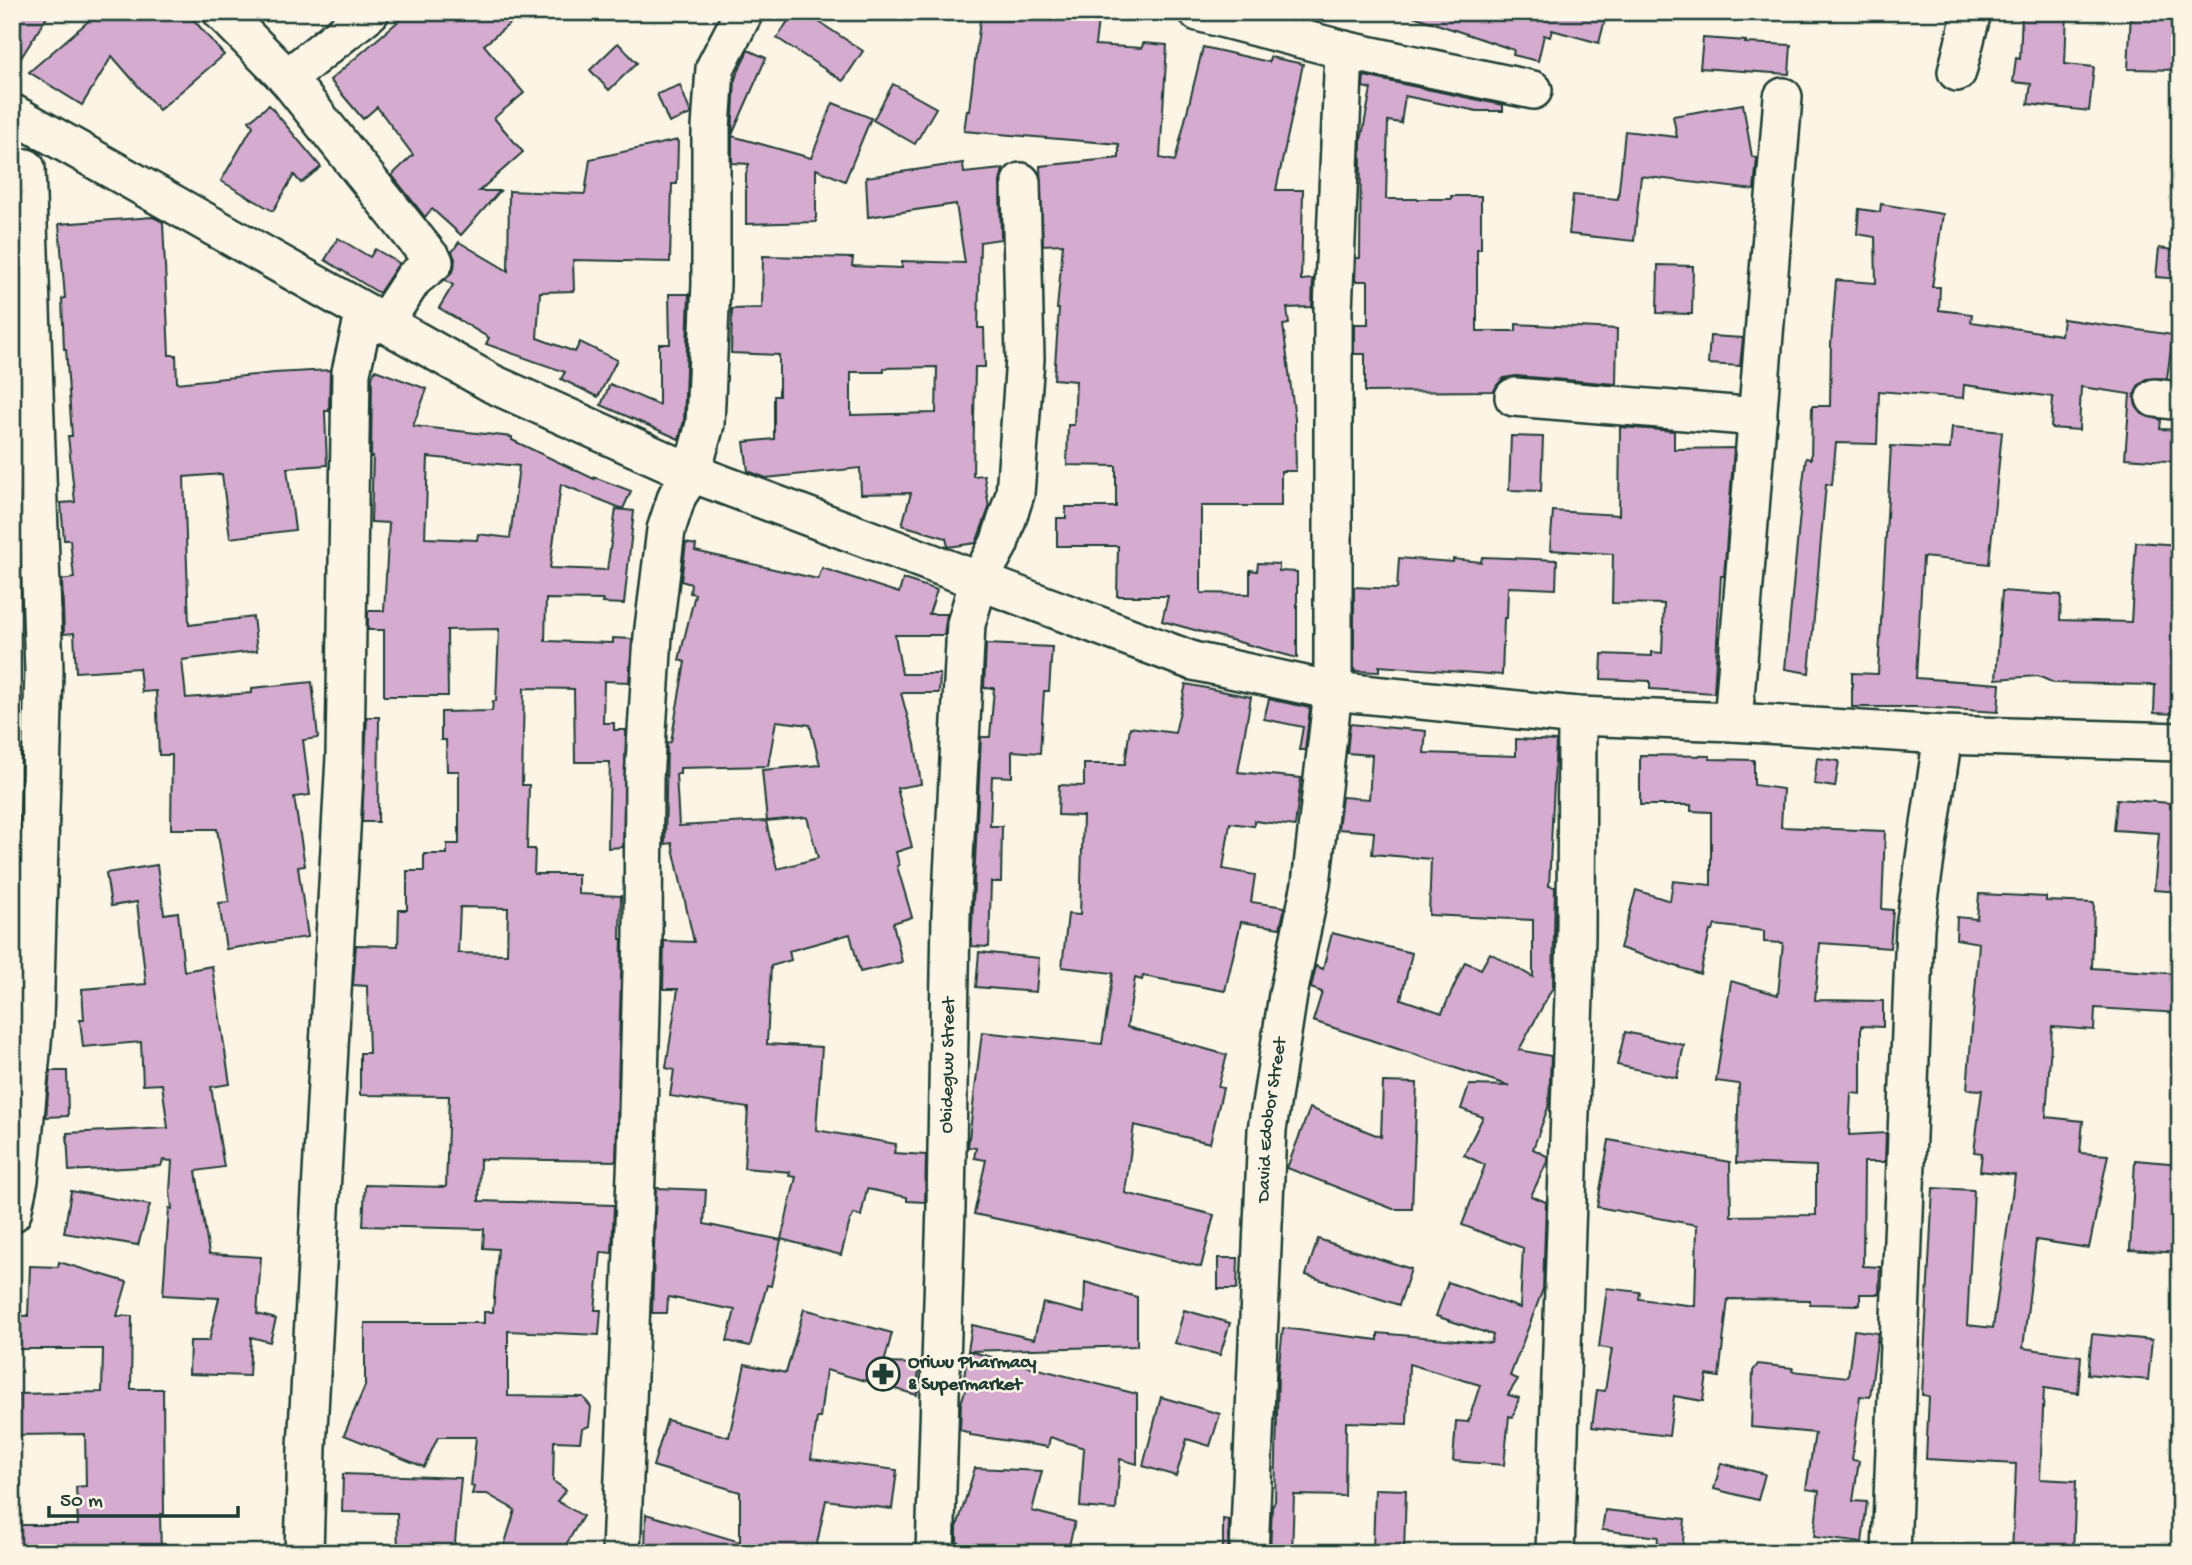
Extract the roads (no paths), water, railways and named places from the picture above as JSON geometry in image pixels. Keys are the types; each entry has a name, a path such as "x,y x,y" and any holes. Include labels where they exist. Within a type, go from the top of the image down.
{"street":[{"path":"222,12 287,78 434,262 413,279 386,322 361,328 351,372 345,757 307,1447 304,1553"},
{"path":"287,78 370,12"},
{"path":"621,1553 640,1030 644,779 653,636 666,530 677,496 692,473 705,424 711,283 711,128 715,68 744,12"},
{"path":"1198,12 1344,50 1533,90"},
{"path":"1957,72 1972,12"},
{"name":"David Edobor Street","path":"1249,1553 1267,1130 1288,995 1311,884 1333,691 1333,311 1344,50"},
{"path":"1733,722 1783,97"},
{"path":"12,113 494,384 692,473 1193,661 1333,691 1577,716 1943,735 2180,742"},
{"path":"12,1213 19,1180 34,1021 44,671 19,172 45,133"},
{"name":"Obidegwu Street","path":"936,1553 951,915 967,624 979,580 999,544 1015,494 1025,359 1021,182"},
{"path":"1514,397 1758,417"},
{"path":"1555,1553 1576,936 1577,716"},
{"path":"1891,1553 1915,927 1943,735"}],"place":[{"name":"Oriwu Pharmacy & Supermarket","path":"883,1374"}]}
